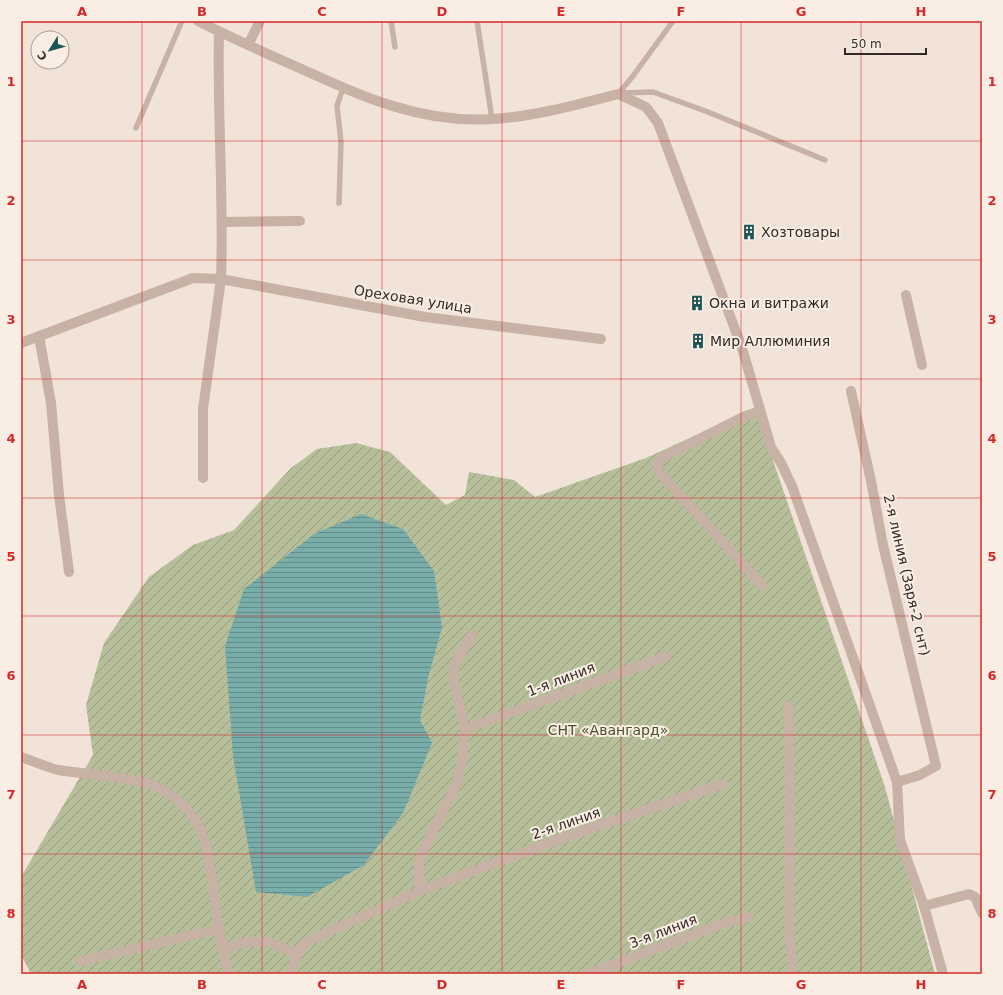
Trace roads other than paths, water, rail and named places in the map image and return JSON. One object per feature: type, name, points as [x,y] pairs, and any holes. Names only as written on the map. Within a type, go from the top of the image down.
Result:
[{"type":"street","points":[[198,21],[219,32],[344,88],[402,110],[440,117],[492,119],[548,112],[618,94],[646,107],[658,123],[742,348],[771,447],[781,463],[792,486],[897,782],[900,840],[924,906],[943,974]]},
{"type":"street","points":[[248,45],[260,21]]},
{"type":"street","points":[[204,478],[203,409],[221,279],[223,222],[221,132],[218,98],[219,32]]},
{"type":"street","points":[[223,222],[300,221]]},
{"type":"street","name":"Ореховая улица","points":[[21,343],[193,278],[221,279],[425,317],[601,339]]},
{"type":"street","points":[[906,295],[922,365]]},
{"type":"street","points":[[39,336],[51,403],[59,495],[69,572]]},
{"type":"street","name":"2-я линия (Заря-2 снт)","points":[[851,391],[871,481],[883,545],[936,766],[920,775],[897,782]]},
{"type":"street","points":[[760,411],[743,417],[662,458],[657,464],[659,472],[762,585]]},
{"type":"street","points":[[419,891],[419,861],[425,846],[455,788],[461,767],[465,729],[453,677],[455,663],[472,635]]},
{"type":"street","name":"1-я линия","points":[[465,729],[667,656]]},
{"type":"street","points":[[788,706],[790,783],[789,930],[794,974]]},
{"type":"street","points":[[21,757],[57,769],[123,779],[157,788],[181,804],[197,822],[206,844],[218,929],[229,974]]},
{"type":"street","name":"2-я линия","points":[[298,954],[304,943],[419,891],[574,834],[723,784]]},
{"type":"street","points":[[924,906],[969,894],[975,897],[982,913]]},
{"type":"street","name":"3-я линия","points":[[588,974],[719,925],[748,917]]},
{"type":"street","points":[[81,961],[218,929]]},
{"type":"street","points":[[223,949],[247,942],[269,942],[298,954],[294,959],[291,974]]},
{"type":"lane","points":[[136,128],[182,21]]},
{"type":"lane","points":[[391,21],[395,47]]},
{"type":"lane","points":[[477,21],[492,119]]},
{"type":"lane","points":[[618,94],[638,70],[673,21]]},
{"type":"lane","points":[[339,203],[342,142],[337,106],[344,88]]},
{"type":"lane","points":[[618,94],[653,92],[708,112],[824,160]]},
{"type":"water","points":[[361,514],[403,529],[434,571],[442,627],[428,678],[420,720],[432,743],[403,813],[364,865],[307,897],[256,892],[233,756],[225,646],[244,589],[314,534]]},
{"type":"place","name":"Хозтовары","points":[[749,232]]},
{"type":"place","name":"Окна и витражи","points":[[697,303]]},
{"type":"place","name":"Мир Аллюминия","points":[[698,341]]},
{"type":"park label","name":"СНТ «Авангард»","points":[[608,730]]}]
